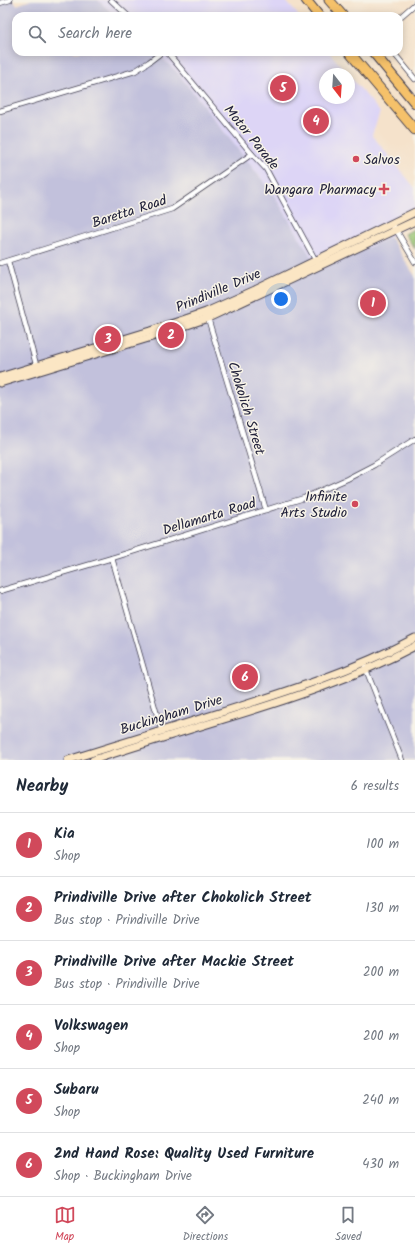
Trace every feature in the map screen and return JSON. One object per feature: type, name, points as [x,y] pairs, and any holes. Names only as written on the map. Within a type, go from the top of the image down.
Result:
[{"type":"highway","points":[[306,0],[316,12]]},
{"type":"highway","points":[[329,0],[340,12]]},
{"type":"highway","points":[[352,56],[415,130]]},
{"type":"highway","points":[[376,56],[415,103]]},
{"type":"street","points":[[0,3],[10,0]]},
{"type":"street","points":[[111,0],[124,12]]},
{"type":"street","points":[[403,14],[415,4]]},
{"type":"street","points":[[0,111],[135,71],[157,56]]},
{"type":"street","name":"Motor Parade","points":[[170,56],[266,169],[317,263]]},
{"type":"street","points":[[396,56],[415,79]]},
{"type":"street","name":"Baretta Road","points":[[0,263],[172,209],[252,154]]},
{"type":"street","name":"Prindiville Drive","points":[[0,383],[150,331],[207,315],[393,226],[415,212]]},
{"type":"street","name":"Prindiville Drive","points":[[393,226],[415,221]]},
{"type":"street","points":[[393,226],[415,262]]},
{"type":"street","points":[[8,261],[37,369]]},
{"type":"street","name":"Chokolich Street","points":[[207,315],[266,510]]},
{"type":"street","name":"Prindiville Drive","points":[[0,376],[37,369]]},
{"type":"street","name":"Dellamarta Road","points":[[0,590],[112,558],[304,498],[374,465],[415,439]]},
{"type":"street","points":[[112,558],[163,734]]},
{"type":"street","name":"Buckingham Drive","points":[[68,760],[277,703],[329,685],[365,667],[415,638]]},
{"type":"street","name":"Buckingham Drive","points":[[365,667],[415,646]]},
{"type":"street","points":[[365,667],[402,760]]},
{"type":"street","name":"Buckingham Drive","points":[[94,760],[163,734]]},
{"type":"shaded area","points":[[0,0],[12,0],[17,5],[31,0],[98,0],[111,12],[12,12],[12,56],[159,56],[176,71],[274,195],[319,270],[390,237],[415,276],[415,760],[0,760]]},
{"type":"shaded area","points":[[98,0],[285,0],[296,12],[111,12]]},
{"type":"shaded area","points":[[159,56],[332,56],[343,68],[319,68],[319,104],[355,104],[355,82],[380,112],[372,135],[415,188],[415,220],[390,237],[319,271],[274,195],[176,71]]},
{"type":"green space","points":[[415,228],[415,249],[405,234]]},
{"type":"place","name":"Subaru","points":[[283,88]]},
{"type":"place","name":"Volkswagen","points":[[316,121]]},
{"type":"place","name":"Salvos","points":[[356,159]]},
{"type":"place","name":"Wangara Pharmacy","points":[[384,189]]},
{"type":"place","name":"Kia","points":[[373,303]]},
{"type":"place","name":"Prindiville Drive after Chokolich Street","points":[[171,335]]},
{"type":"place","name":"Prindiville Drive after Mackie Street","points":[[108,339]]},
{"type":"place","name":"Infinite Arts Studio","points":[[355,504]]},
{"type":"place","name":"2nd Hand Rose: Quality Used Furniture","points":[[245,677]]}]
